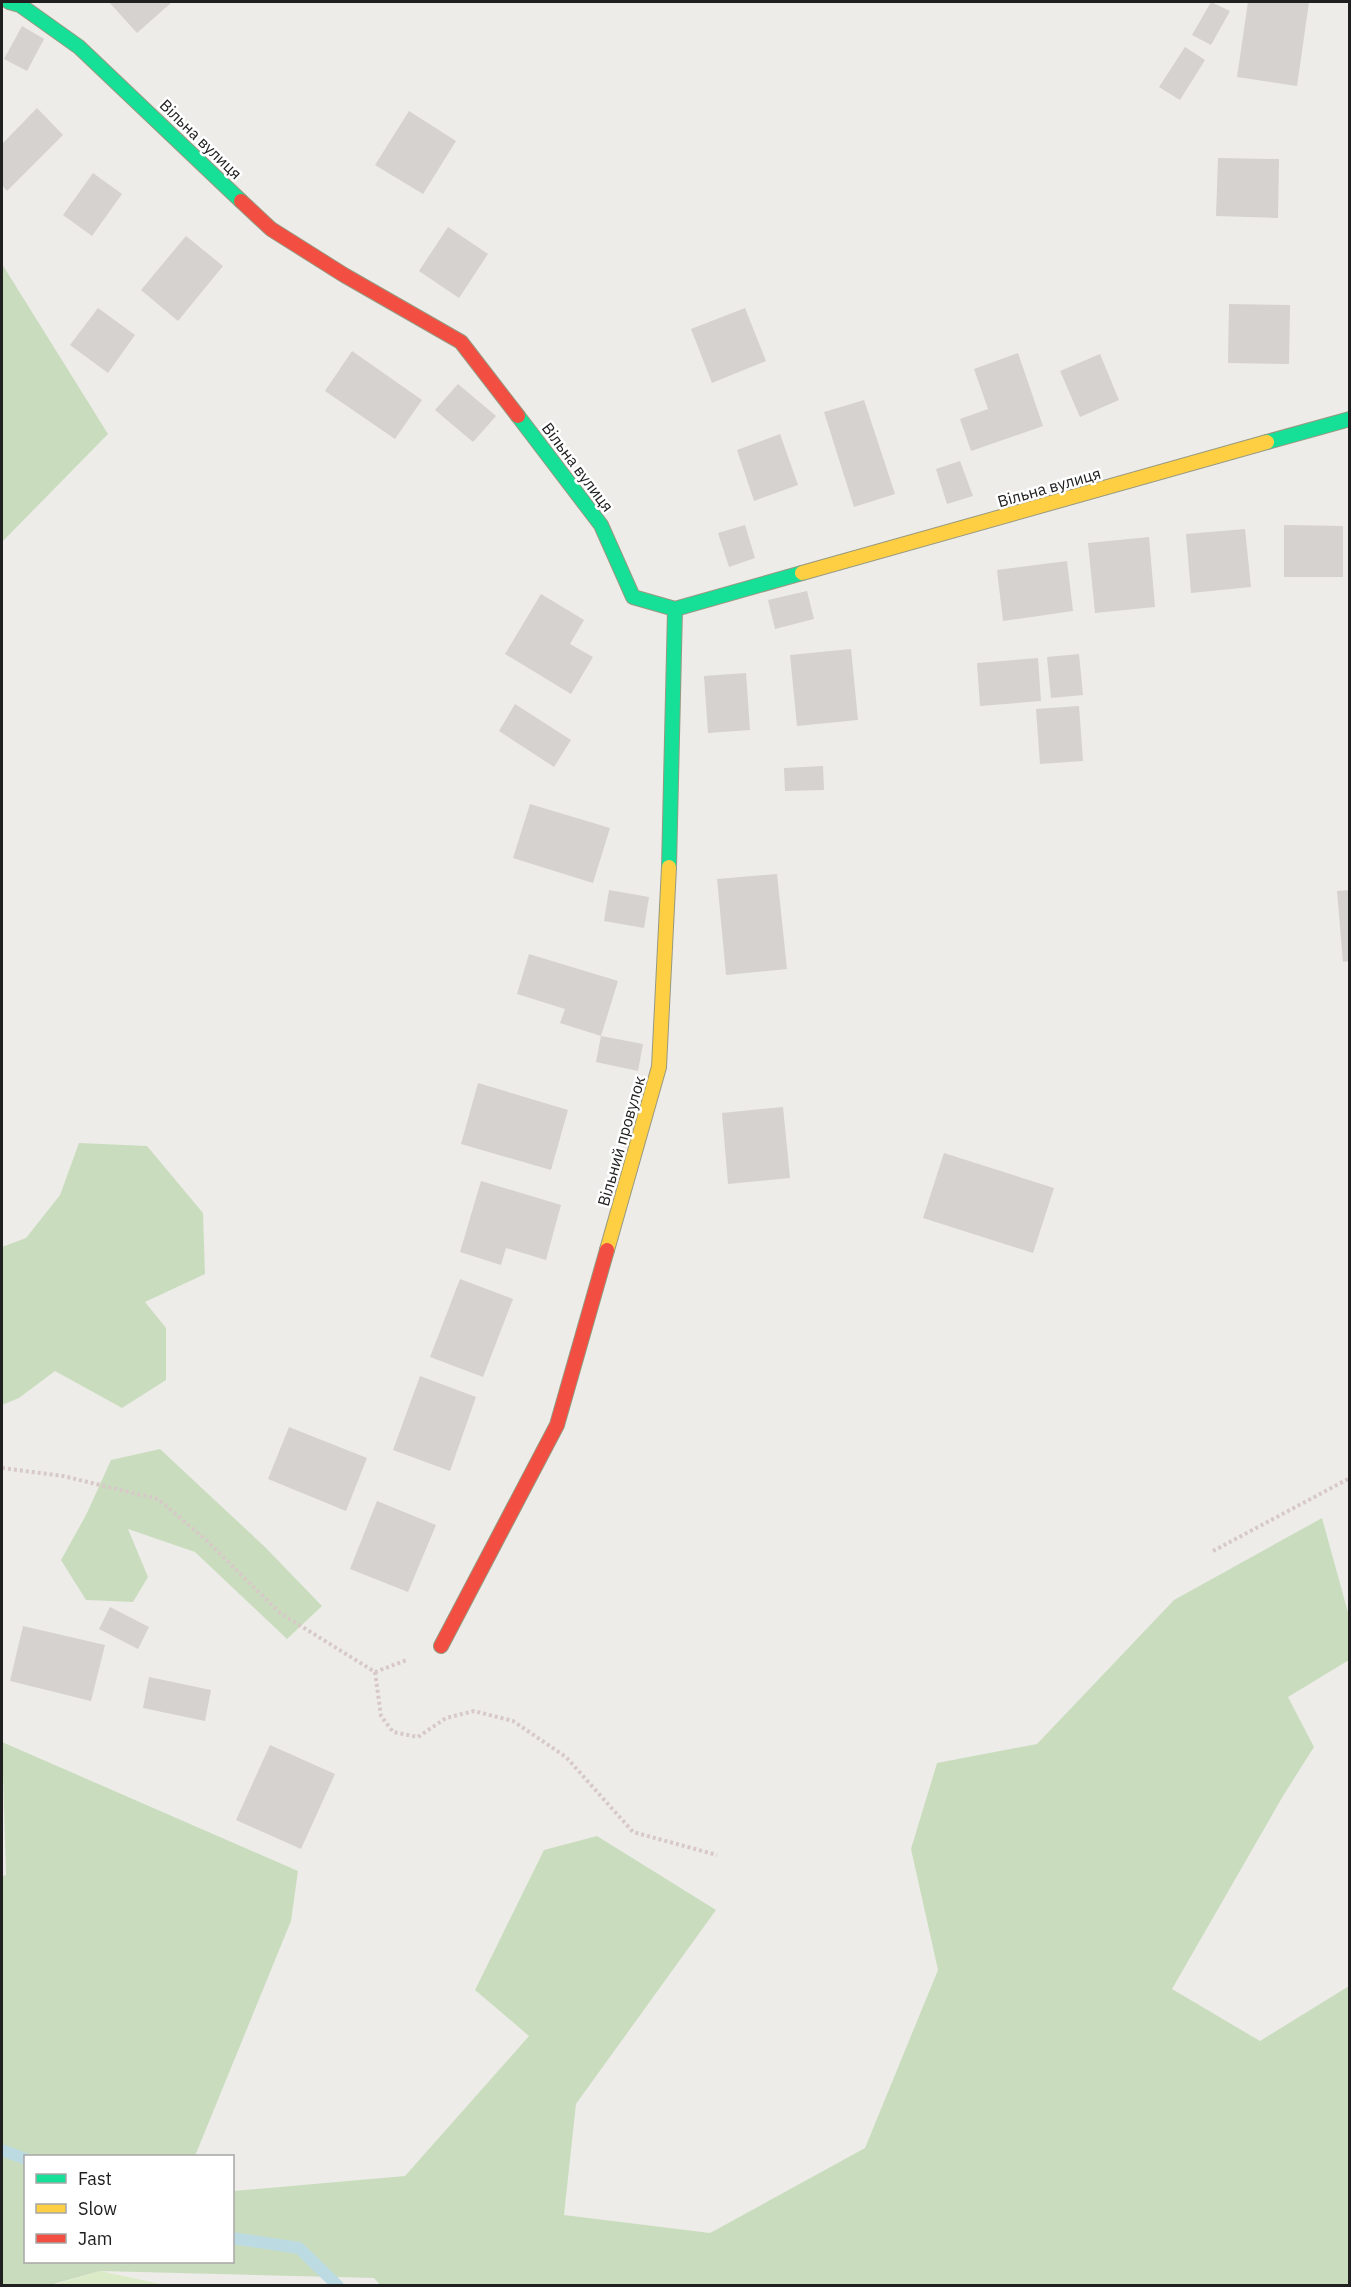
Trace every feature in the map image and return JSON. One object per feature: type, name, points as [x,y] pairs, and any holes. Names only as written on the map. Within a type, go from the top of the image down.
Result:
[{"type":"street","name":"Вільна вулиця","points":[[9,2],[20,4],[79,47],[271,229],[344,275],[461,342],[601,525],[633,597],[675,609],[1350,419]]},
{"type":"street","name":"Вільний провулок","points":[[441,1646],[557,1425],[659,1067],[671,819],[675,609]]},
{"type":"path","points":[[2,1468],[63,1476],[158,1499],[206,1540],[280,1613],[375,1672]]},
{"type":"path","points":[[1213,1551],[1350,1479]]},
{"type":"path","points":[[375,1672],[441,1646]]},
{"type":"path","points":[[375,1672],[381,1716],[393,1732],[418,1737],[446,1718],[474,1711],[513,1721],[566,1757],[633,1832],[717,1855]]},
{"type":"green space","points":[[2,264],[108,434],[2,542]]},
{"type":"green space","points":[[79,1143],[147,1146],[203,1213],[205,1274],[145,1302],[166,1328],[166,1380],[122,1408],[55,1371],[19,1398],[2,1405],[2,1247],[26,1238],[60,1195]]},
{"type":"green space","points":[[160,1449],[265,1547],[322,1606],[287,1639],[195,1552],[128,1529],[148,1577],[133,1602],[86,1600],[61,1560],[86,1515],[111,1460]]},
{"type":"green space","points":[[1322,1518],[1349,1616],[1349,1660],[1288,1697],[1314,1747],[1283,1796],[1172,1989],[1260,2041],[1349,1986],[1349,2285],[381,2286],[374,2278],[100,2271],[50,2285],[2,2285],[2,1876],[6,1875],[2,1742],[298,1871],[291,1921],[195,2155],[24,2155],[24,2263],[234,2263],[234,2191],[405,2176],[529,2036],[475,1990],[544,1850],[597,1836],[716,1910],[576,2104],[564,2215],[710,2233],[865,2148],[938,1970],[911,1849],[937,1763],[1037,1744],[1174,1600]]},
{"type":"green space","points":[[100,2271],[165,2285],[50,2286]]},
{"type":"building","points":[[109,2],[172,2],[137,33]]},
{"type":"building","points":[[1211,2],[1230,11],[1211,45],[1192,35]]},
{"type":"building","points":[[1248,2],[1309,2],[1297,86],[1237,77]]},
{"type":"building","points":[[22,26],[44,39],[27,71],[4,59]]},
{"type":"building","points":[[1185,47],[1205,60],[1180,100],[1159,87]]},
{"type":"building","points":[[37,108],[63,135],[7,191],[2,185],[2,144]]},
{"type":"building","points":[[409,111],[456,141],[423,194],[375,165]]},
{"type":"building","points":[[1218,158],[1279,159],[1278,218],[1216,216]]},
{"type":"building","points":[[93,173],[122,194],[92,236],[63,215]]},
{"type":"building","points":[[448,227],[488,254],[459,298],[419,271]]},
{"type":"building","points":[[186,236],[223,266],[178,321],[141,290]]},
{"type":"building","points":[[1229,304],[1290,305],[1289,364],[1228,363]]},
{"type":"building","points":[[98,308],[135,335],[108,373],[70,345]]},
{"type":"building","points":[[745,308],[766,361],[712,383],[691,329]]},
{"type":"building","points":[[352,351],[422,400],[395,439],[325,391]]},
{"type":"building","points":[[1018,353],[1043,426],[971,451],[960,419],[988,409],[974,369]]},
{"type":"building","points":[[1100,354],[1119,400],[1080,417],[1060,371]]},
{"type":"building","points":[[458,384],[496,416],[473,442],[435,410]]},
{"type":"building","points":[[864,400],[895,494],[854,507],[824,412]]},
{"type":"building","points":[[780,434],[798,485],[754,501],[737,450]]},
{"type":"building","points":[[960,461],[973,496],[947,504],[936,469]]},
{"type":"building","points":[[745,525],[755,558],[729,567],[718,533]]},
{"type":"building","points":[[1284,525],[1343,526],[1343,577],[1284,577]]},
{"type":"building","points":[[1245,529],[1251,587],[1191,593],[1186,534]]},
{"type":"building","points":[[1149,537],[1155,607],[1095,613],[1088,543]]},
{"type":"building","points":[[1067,561],[1073,611],[1003,621],[997,570]]},
{"type":"building","points":[[807,591],[814,619],[775,629],[768,600]]},
{"type":"building","points":[[541,594],[584,620],[570,644],[593,657],[571,694],[505,654]]},
{"type":"building","points":[[851,649],[858,720],[797,726],[790,655]]},
{"type":"building","points":[[1079,654],[1083,695],[1051,698],[1047,657]]},
{"type":"building","points":[[1038,658],[1041,701],[980,706],[977,663]]},
{"type":"building","points":[[746,673],[750,730],[708,733],[704,676]]},
{"type":"building","points":[[515,704],[571,740],[554,767],[499,731]]},
{"type":"building","points":[[1079,706],[1083,761],[1040,764],[1036,709]]},
{"type":"building","points":[[823,766],[824,790],[785,791],[784,768]]},
{"type":"building","points":[[530,804],[610,828],[593,883],[513,858]]},
{"type":"building","points":[[777,874],[787,969],[726,975],[717,879]]},
{"type":"building","points":[[609,890],[649,897],[644,928],[604,921]]},
{"type":"building","points":[[1350,890],[1350,961],[1343,962],[1337,891]]},
{"type":"building","points":[[529,954],[618,981],[601,1036],[560,1023],[565,1009],[517,994]]},
{"type":"building","points":[[601,1036],[643,1044],[638,1071],[596,1062]]},
{"type":"building","points":[[478,1083],[568,1110],[551,1170],[461,1144]]},
{"type":"building","points":[[783,1107],[790,1178],[728,1184],[722,1113]]},
{"type":"building","points":[[944,1153],[1054,1188],[1033,1253],[923,1218]]},
{"type":"building","points":[[481,1181],[561,1205],[546,1260],[506,1248],[501,1265],[460,1252]]},
{"type":"building","points":[[460,1279],[513,1299],[483,1377],[430,1357]]},
{"type":"building","points":[[420,1376],[476,1397],[450,1471],[393,1450]]},
{"type":"building","points":[[289,1427],[367,1458],[346,1511],[268,1479]]},
{"type":"building","points":[[377,1501],[436,1525],[408,1592],[350,1569]]},
{"type":"building","points":[[110,1607],[149,1627],[138,1649],[99,1629]]},
{"type":"building","points":[[23,1626],[105,1645],[91,1701],[10,1681]]},
{"type":"building","points":[[149,1677],[211,1690],[205,1721],[143,1708]]},
{"type":"building","points":[[270,1745],[335,1774],[301,1849],[236,1820]]},
{"type":"waterway","points":[[2,2150],[24,2158]]},
{"type":"waterway","points":[[234,2238],[299,2248],[338,2286]]},
{"type":"traffic: fast","points":[[9,2],[20,5],[79,47],[241,201]]},
{"type":"traffic: fast","points":[[518,416],[601,525],[633,597],[675,609],[802,573]]},
{"type":"traffic: fast","points":[[1267,442],[1350,419]]},
{"type":"traffic: fast","points":[[669,867],[675,609]]},
{"type":"traffic: slow","points":[[802,573],[1267,442]]},
{"type":"traffic: slow","points":[[607,1250],[659,1067],[669,867]]},
{"type":"traffic: jam","points":[[241,201],[271,229],[344,275],[461,342],[518,416]]},
{"type":"traffic: jam","points":[[441,1646],[557,1425],[607,1250]]}]
